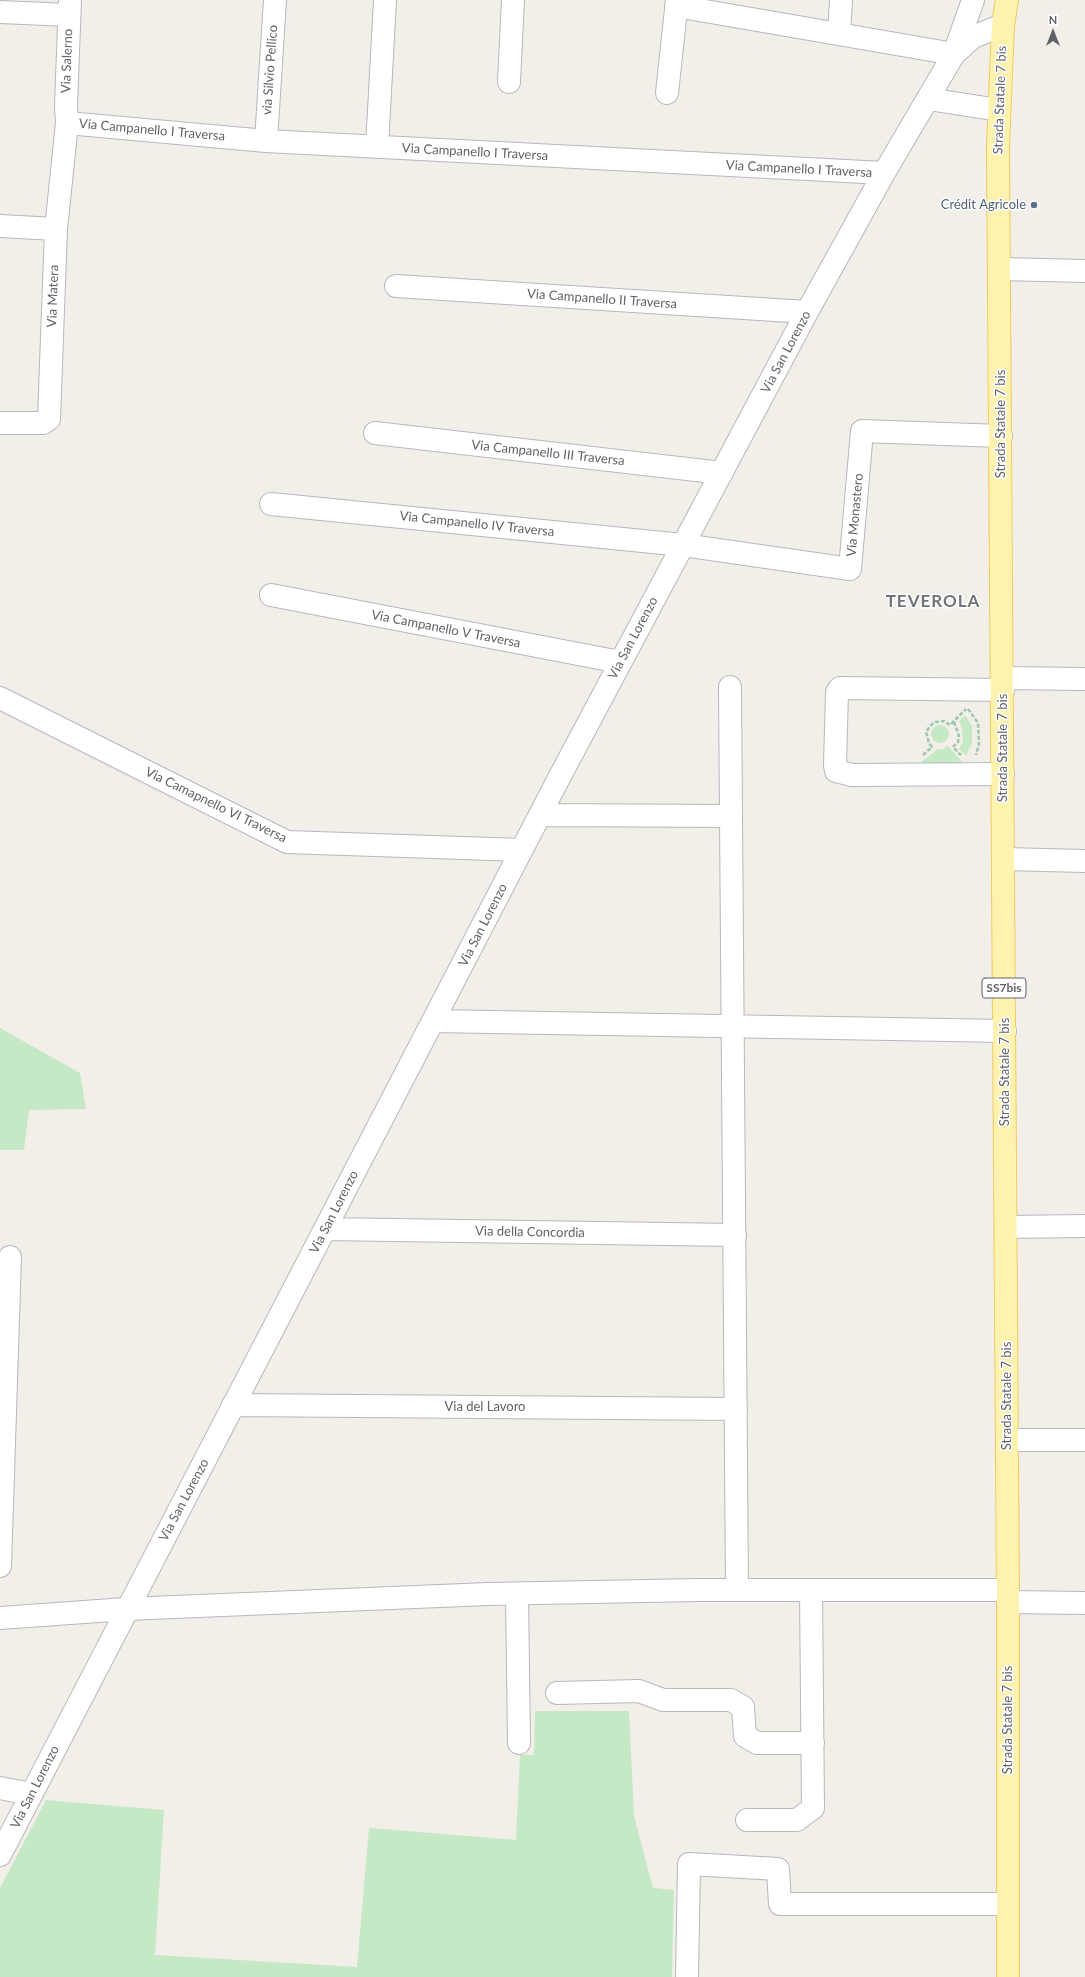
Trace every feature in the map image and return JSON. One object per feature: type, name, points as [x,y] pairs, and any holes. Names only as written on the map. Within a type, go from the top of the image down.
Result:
[{"type":"main road","name":"Strada Statale 7 bis","points":[[1007,0],[1003,25],[998,147],[1005,1031],[1008,1596],[1008,1977]]},
{"type":"street","name":"via Silvio Pellico","points":[[266,141],[275,0]]},
{"type":"street","points":[[377,146],[385,0]]},
{"type":"street","points":[[509,82],[513,0]]},
{"type":"street","points":[[838,34],[841,0]]},
{"type":"street","points":[[667,93],[676,3],[838,34],[954,54],[973,0]]},
{"type":"street","points":[[0,12],[70,8]]},
{"type":"street","name":"Via Salerno","points":[[67,123],[66,106],[70,8]]},
{"type":"street","name":"Via San Lorenzo","points":[[0,1854],[521,850],[807,312],[884,173],[954,54],[973,37],[1003,25]]},
{"type":"street","points":[[928,99],[999,110]]},
{"type":"street","name":"Via Campanello I Traversa","points":[[67,123],[266,141],[884,173]]},
{"type":"street","name":"Via Matera","points":[[0,423],[43,423],[49,419],[56,229],[67,123]]},
{"type":"street","points":[[0,226],[56,229]]},
{"type":"street","points":[[1000,269],[1085,270]]},
{"type":"street","name":"Via Campanello II Traversa","points":[[396,286],[807,312]]},
{"type":"street","name":"Via Monastero","points":[[683,545],[850,569],[862,431],[1001,436]]},
{"type":"street","name":"Via Campanello III Traversa","points":[[375,433],[722,473]]},
{"type":"street","name":"Via Campanello IV Traversa","points":[[271,504],[683,545]]},
{"type":"street","name":"Via Campanello V Traversa","points":[[271,595],[620,662]]},
{"type":"street","points":[[1003,774],[852,775],[836,771],[837,692],[840,688],[1003,684],[1085,679]]},
{"type":"street","points":[[730,687],[737,1590]]},
{"type":"street","name":"Via Camapnello VI Traversa","points":[[0,698],[287,842],[521,850]]},
{"type":"street","points":[[540,815],[731,816]]},
{"type":"street","points":[[1004,859],[1085,861]]},
{"type":"street","points":[[433,1021],[1005,1031]]},
{"type":"street","points":[[1006,1227],[1085,1226]]},
{"type":"street","name":"Via della Concordia","points":[[325,1229],[735,1235]]},
{"type":"street","points":[[0,1566],[10,1257]]},
{"type":"street","name":"Via del Lavoro","points":[[233,1405],[736,1409]]},
{"type":"street","points":[[1007,1440],[1085,1440]]},
{"type":"street","points":[[0,1618],[126,1609],[517,1594],[737,1590],[811,1590],[1008,1596],[1085,1603]]},
{"type":"street","points":[[747,1820],[797,1820],[813,1808],[811,1590]]},
{"type":"street","points":[[517,1594],[519,1742]]},
{"type":"street","points":[[557,1693],[639,1691],[663,1700],[731,1700],[743,1708],[745,1736],[757,1742],[813,1742]]},
{"type":"street","points":[[0,1788],[31,1794]]},
{"type":"street","points":[[687,1977],[689,1864],[778,1869],[780,1904],[1008,1904]]},
{"type":"path","points":[[962,704],[967,708],[978,723],[979,744],[976,755],[973,759]]},
{"type":"path","points":[[918,759],[932,747],[926,732],[930,726],[936,722],[944,721],[950,725],[967,708]]},
{"type":"path","points":[[954,722],[959,736],[958,742],[953,748],[964,758]]},
{"type":"green space","points":[[965,715],[972,726],[972,743],[966,756],[959,749],[963,742],[962,728],[959,721]]},
{"type":"green space","points":[[936,725],[944,725],[949,730],[947,741],[944,743],[936,743],[931,738],[931,730]]},
{"type":"green space","points":[[947,745],[966,766],[916,766],[938,749],[944,749]]},
{"type":"green space","points":[[0,1028],[80,1073],[86,1109],[29,1110],[24,1150],[0,1150]]},
{"type":"green space","points":[[535,1711],[629,1711],[634,1816],[653,1888],[674,1890],[672,1977],[0,1977],[0,1888],[46,1800],[164,1810],[155,1955],[357,1967],[369,1828],[516,1840],[520,1755],[534,1755]]},
{"type":"place","name":"Crédit Agricole","points":[[1034,205]]},
{"type":"district","name":"TEVEROLA","points":[[933,602]]}]
